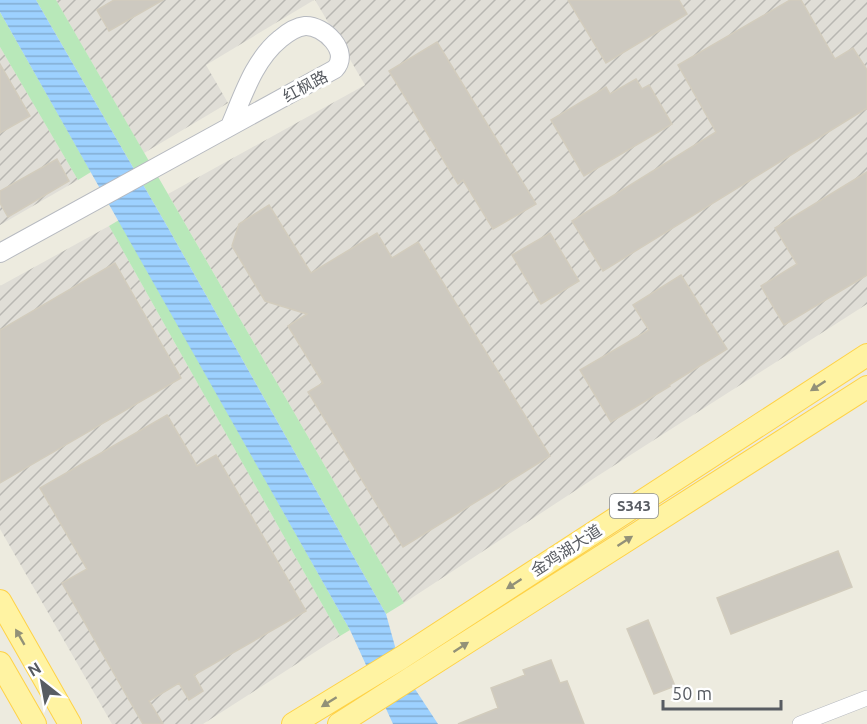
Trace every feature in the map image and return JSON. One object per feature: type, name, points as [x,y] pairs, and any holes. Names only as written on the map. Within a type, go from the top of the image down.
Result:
[{"type":"main road","name":"金鸡湖大道","points":[[293,724],[401,658],[867,355]]},
{"type":"main road","name":"金鸡湖大道","points":[[339,724],[867,387]]},
{"type":"main road","points":[[0,601],[70,724]]},
{"type":"main road","points":[[0,663],[35,724]]},
{"type":"street","name":"红枫路","points":[[0,253],[335,69],[340,64],[340,58],[333,41],[321,30],[308,26],[296,29],[278,40],[268,50],[249,81],[230,126]]},
{"type":"street","points":[[800,724],[867,698]]},
{"type":"shaded area","points":[[56,0],[314,0],[206,65],[228,103],[144,153]]},
{"type":"shaded area","points":[[315,0],[867,0],[867,304],[404,603],[168,194],[365,85]]},
{"type":"shaded area","points":[[0,47],[78,180],[0,225]]},
{"type":"shaded area","points":[[109,226],[340,636],[203,724],[112,724],[0,529],[0,286]]},
{"type":"green space","points":[[36,0],[56,0],[404,603],[386,614],[167,226]]},
{"type":"green space","points":[[0,12],[91,172],[78,180],[0,47]]},
{"type":"green space","points":[[119,220],[350,630],[340,636],[109,226]]},
{"type":"water","points":[[0,0],[36,0],[167,226],[386,614],[396,650],[413,686],[438,724],[393,724],[350,630],[0,12]]},
{"type":"building","points":[[114,0],[163,0],[109,31],[97,10]]},
{"type":"building","points":[[568,0],[679,0],[687,14],[606,63]]},
{"type":"building","points":[[790,0],[801,0],[835,59],[853,48],[867,70],[867,108],[603,271],[572,221],[716,132],[678,65]]},
{"type":"building","points":[[437,42],[536,204],[493,229],[463,180],[458,184],[389,71]]},
{"type":"building","points":[[0,64],[30,116],[0,133]]},
{"type":"building","points":[[636,79],[642,89],[649,85],[672,124],[584,176],[551,120],[606,87],[610,94]]},
{"type":"building","points":[[57,159],[69,181],[8,217],[0,203],[0,191]]},
{"type":"building","points":[[867,172],[867,275],[784,325],[761,286],[797,264],[775,228]]},
{"type":"building","points":[[269,205],[311,273],[377,233],[392,258],[418,242],[550,456],[403,547],[308,392],[323,383],[288,326],[307,314],[265,301],[232,246],[239,224]]},
{"type":"building","points":[[550,233],[579,281],[541,304],[512,255]]},
{"type":"building","points":[[115,263],[181,378],[0,483],[0,330]]},
{"type":"building","points":[[681,275],[727,349],[611,422],[580,370],[649,330],[633,305]]},
{"type":"building","points":[[167,415],[197,466],[216,455],[306,611],[194,675],[203,691],[189,700],[179,683],[149,701],[163,724],[143,724],[62,583],[87,569],[40,488]]},
{"type":"building","points":[[838,551],[852,587],[731,634],[717,598]]},
{"type":"building","points":[[648,620],[675,686],[654,694],[627,629]]},
{"type":"building","points":[[551,660],[560,683],[567,681],[584,724],[458,724],[498,708],[491,688],[525,675],[523,670]]}]
